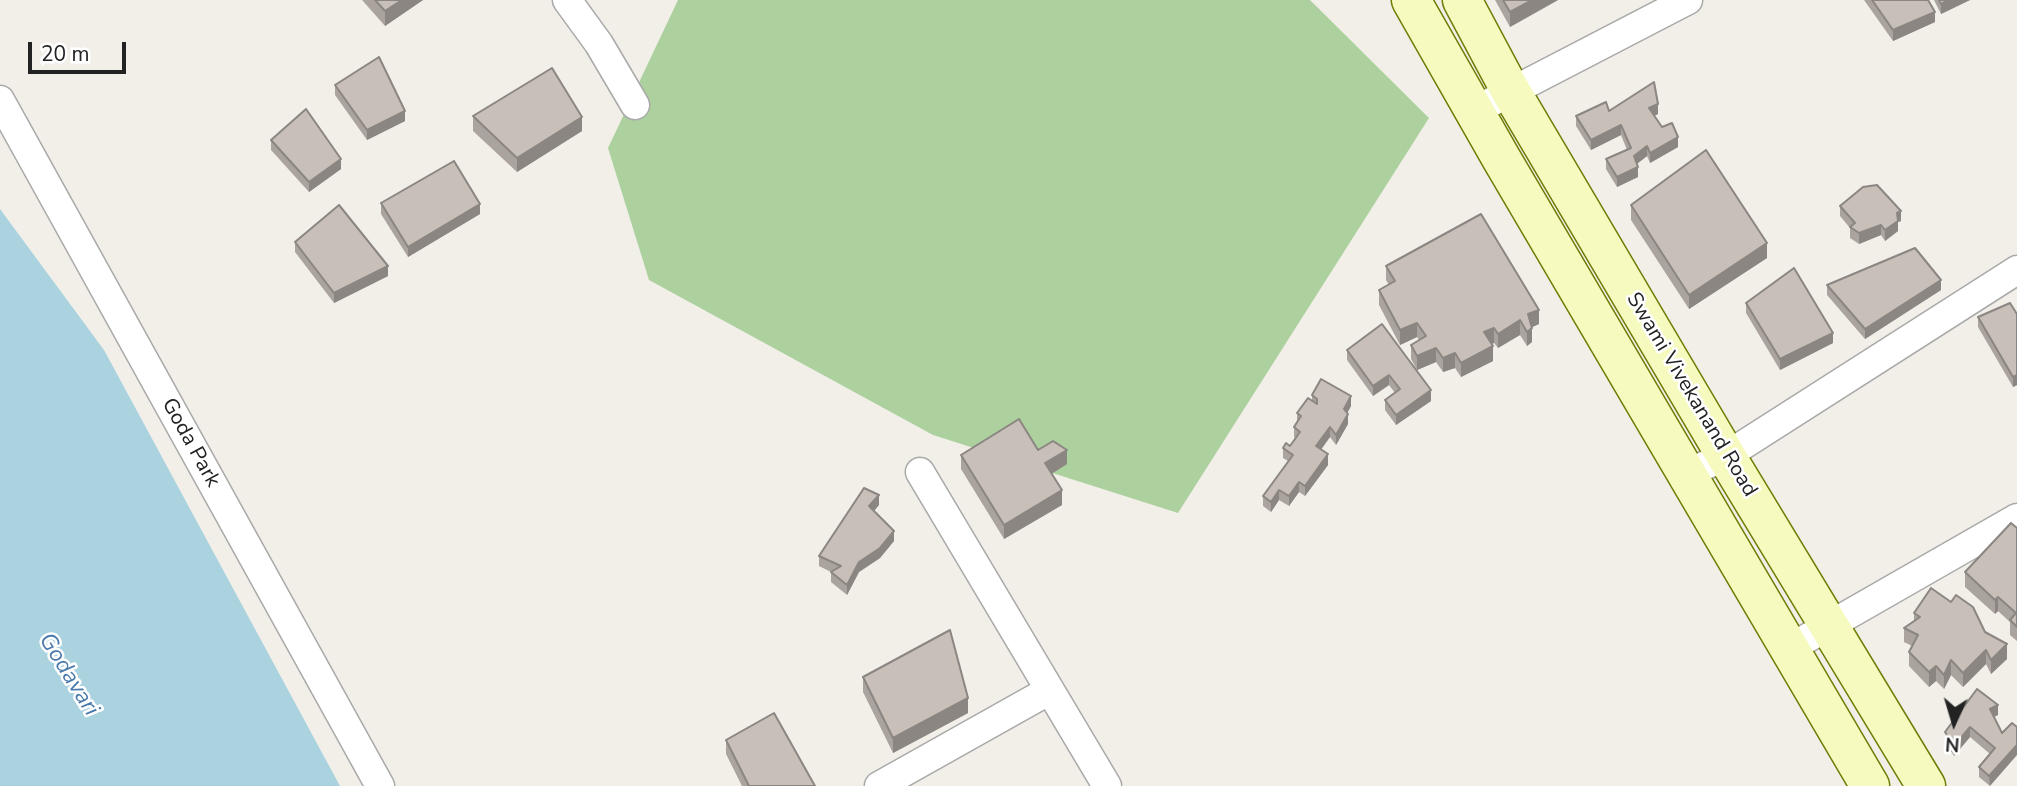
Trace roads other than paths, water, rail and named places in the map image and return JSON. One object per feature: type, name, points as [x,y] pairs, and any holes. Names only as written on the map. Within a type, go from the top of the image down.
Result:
[{"type":"main road","points":[[1411,0],[1870,786]]},
{"type":"main road","name":"Swami Vivekanand Road","points":[[1462,0],[1510,90],[1726,456],[1926,786]]},
{"type":"street","points":[[567,0],[599,44],[635,105]]},
{"type":"street","points":[[1474,111],[1688,0]]},
{"type":"street","name":"Goda Park","points":[[0,100],[380,786]]},
{"type":"street","points":[[1686,474],[1726,456],[2017,270]]},
{"type":"street","points":[[920,472],[1107,786]]},
{"type":"street","points":[[1790,648],[2017,518]]},
{"type":"street","points":[[879,786],[1050,690]]},
{"type":"water","name":"Godavari","points":[[0,209],[104,350],[340,786],[0,786]]}]
